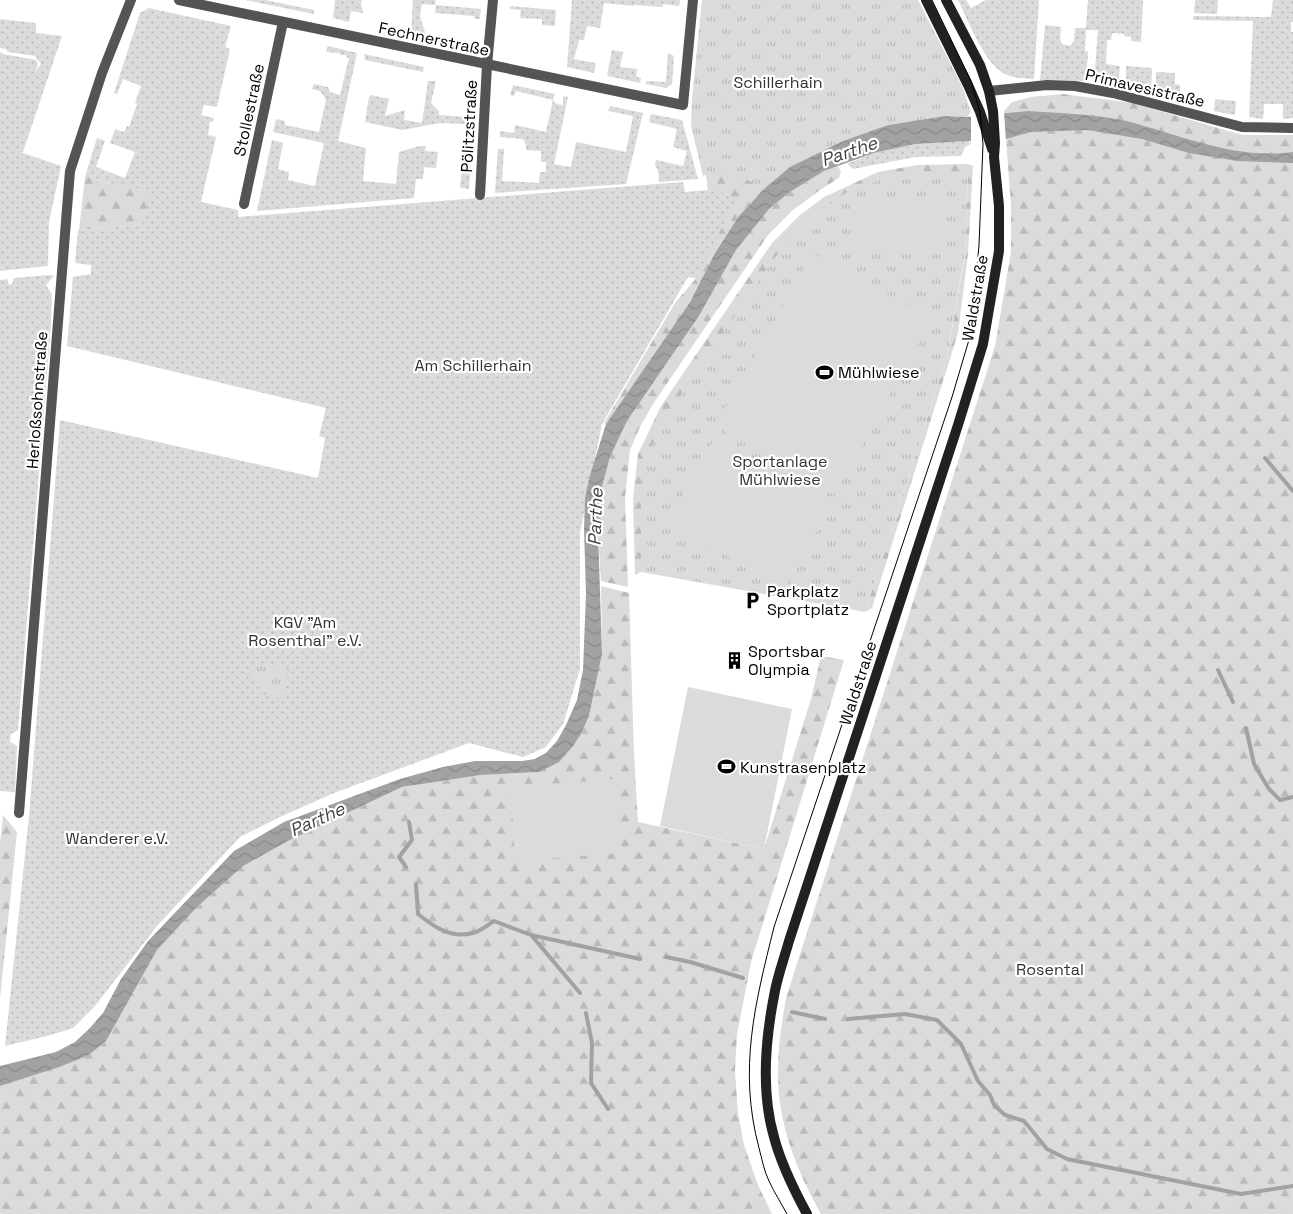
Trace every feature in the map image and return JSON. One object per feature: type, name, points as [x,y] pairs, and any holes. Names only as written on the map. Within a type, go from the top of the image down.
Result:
[{"type":"main road","name":"Waldstraße","points":[[926,0],[968,85],[993,144]]},
{"type":"main road","name":"Waldstraße","points":[[807,1214],[783,1163],[774,1137],[768,1109],[767,1038],[774,995],[789,941],[983,344],[999,251],[998,206],[989,92],[980,65],[946,0]]},
{"type":"street","name":"Herloßsohnstraße","points":[[19,813],[70,171],[102,73],[131,0]]},
{"type":"street","name":"Fechnerstraße","points":[[179,0],[683,105],[693,0]]},
{"type":"street","name":"Pölitzstraße","points":[[480,195],[487,65],[493,0]]},
{"type":"street","name":"Stollestraße","points":[[244,204],[283,22]]},
{"type":"street","name":"Primavesistraße","points":[[989,92],[1047,86],[1075,86],[1112,93],[1242,127],[1293,128]]},
{"type":"green space","points":[[245,0],[265,0],[314,10],[314,14]]},
{"type":"green space","points":[[335,0],[362,0],[363,13],[351,11],[349,22],[333,18]]},
{"type":"green space","points":[[413,0],[436,0],[435,5],[422,4],[420,16],[427,39],[411,36]]},
{"type":"green space","points":[[572,0],[680,0],[679,6],[663,4],[662,7],[604,3],[600,28],[587,26],[584,40],[579,40],[574,59],[596,63],[594,73],[567,67]]},
{"type":"green space","name":"Schillerhain","points":[[702,0],[918,0],[962,86],[971,112],[967,117],[945,116],[888,125],[843,141],[790,167],[765,188],[726,173],[710,173],[703,176],[691,125]]},
{"type":"green space","points":[[958,0],[966,0],[971,8],[986,0],[1039,0],[1034,79],[1012,77],[994,66],[976,38]]},
{"type":"green space","points":[[1088,0],[1143,0],[1141,42],[1131,41],[1131,37],[1124,36],[1124,34],[1112,33],[1111,40],[1107,40],[1106,64],[1120,66],[1118,85],[1094,82],[1098,30],[1086,30],[1085,51],[1088,52],[1086,81],[1040,80],[1045,25],[1061,27],[1060,39],[1062,44],[1070,46],[1074,41],[1075,28],[1086,28]]},
{"type":"green space","points":[[1195,0],[1218,0],[1217,14],[1194,13]]},
{"type":"green space","points":[[1273,0],[1293,0],[1291,32],[1293,32],[1293,118],[1283,119],[1283,104],[1264,104],[1263,119],[1249,117],[1253,21],[1193,20],[1193,16],[1271,17]]},
{"type":"green space","points":[[436,5],[481,9],[480,19],[475,19],[474,16],[435,13]]},
{"type":"green space","points":[[510,6],[556,10],[555,26],[542,25],[542,19],[520,18],[521,10],[510,9]]},
{"type":"green space","points":[[149,8],[231,26],[225,47],[230,49],[217,107],[204,105],[201,115],[214,118],[213,122],[210,121],[208,135],[216,137],[201,202],[238,210],[238,217],[683,182],[685,192],[708,190],[706,174],[820,144],[824,150],[790,167],[731,220],[698,279],[688,277],[602,424],[580,533],[580,669],[563,724],[546,747],[523,757],[469,743],[334,793],[240,837],[157,926],[95,1006],[73,1028],[5,1046],[29,816],[60,420],[318,478],[325,438],[319,436],[326,408],[67,346],[73,277],[91,274],[91,265],[75,263],[78,230],[141,225],[150,192],[85,177],[97,138],[105,141],[96,167],[125,178],[135,152],[110,143],[115,129],[124,132],[127,126],[129,127],[141,86],[123,79],[117,94],[114,93],[140,13]]},
{"type":"green space","points":[[0,19],[36,23],[36,33],[62,36],[23,152],[20,152],[61,166],[49,222],[48,266],[0,271],[0,52],[36,60],[38,64],[35,72],[41,64],[35,56],[8,52],[6,49],[0,48]]},
{"type":"green space","points":[[328,46],[357,53],[338,141],[366,148],[363,181],[396,184],[399,152],[419,146],[426,146],[425,151],[438,152],[436,168],[424,167],[423,179],[416,179],[414,198],[257,211],[272,140],[283,143],[278,169],[289,172],[288,180],[315,186],[324,143],[273,132],[276,119],[285,121],[285,125],[319,132],[326,99],[320,91],[312,89],[314,84],[328,87],[330,92],[340,95],[349,58],[346,55],[340,55],[340,53],[326,52]]},
{"type":"green space","points":[[612,50],[623,52],[620,67],[637,69],[636,77],[641,78],[640,83],[607,76]]},
{"type":"green space","points":[[668,53],[674,56],[672,84],[666,88],[646,84],[646,81],[666,82]]},
{"type":"green space","points":[[364,54],[424,67],[423,72],[365,60]]},
{"type":"green space","points":[[1126,66],[1152,68],[1151,92],[1126,87]]},
{"type":"green space","points":[[1156,72],[1175,73],[1175,84],[1180,85],[1180,101],[1156,94]]},
{"type":"green space","points":[[428,81],[436,81],[431,103],[439,111],[439,115],[467,117],[466,124],[440,123],[402,130],[365,122],[369,97],[371,95],[389,99],[385,116],[405,110],[404,120],[422,123]]},
{"type":"green space","points":[[513,85],[555,94],[553,100],[516,91],[514,96],[510,95]]},
{"type":"green space","name":"Rosental","points":[[1063,94],[1133,103],[1242,135],[1293,135],[1293,1214],[821,1214],[796,1162],[781,1108],[778,1061],[780,1033],[786,998],[995,346],[1011,252],[1011,206],[1004,111],[1012,102],[1031,97]]},
{"type":"green space","points":[[563,96],[568,97],[554,164],[571,167],[576,142],[626,152],[633,116],[608,111],[610,106],[643,113],[626,184],[495,193],[498,149],[504,149],[502,181],[539,183],[540,172],[546,172],[546,162],[541,162],[541,151],[526,150],[523,139],[500,137],[500,131],[514,133],[515,125],[546,132],[553,100],[556,104],[563,105]]},
{"type":"green space","points":[[1215,99],[1236,101],[1235,115],[1214,111]]},
{"type":"green space","points":[[651,114],[682,120],[698,179],[659,182],[658,170],[655,165],[656,160],[683,166],[687,151],[673,147],[677,129],[649,122]]},
{"type":"green space","points":[[465,135],[473,136],[469,189],[460,188]]},
{"type":"green space","points":[[969,141],[971,144],[965,147],[961,156],[915,157],[853,169],[847,164],[874,153],[915,144]]},
{"type":"green space","points":[[968,164],[973,166],[968,254],[958,333],[872,608],[865,612],[947,357],[965,255],[968,174],[886,177],[846,193],[641,504],[641,572],[635,575],[633,498],[638,454],[661,406],[772,243],[799,216],[824,197],[878,172],[917,165]]},
{"type":"green space","points":[[838,166],[841,172],[839,178],[793,210],[768,235],[653,404],[630,450],[625,498],[628,587],[601,581],[598,529],[600,494],[610,457],[627,421],[699,316],[736,250],[769,209],[790,192],[824,171]]},
{"type":"green space","name":"Sportanlage Mühlwiese","points":[[936,171],[968,174],[965,253],[947,357],[865,612],[641,572],[641,504],[648,453],[671,409],[773,260],[800,226],[845,193],[886,177]]},
{"type":"green space","points":[[720,172],[745,179],[765,188],[739,216],[715,253],[690,302],[606,424],[604,423],[675,303],[698,276],[735,201],[709,184],[706,174]]},
{"type":"green space","points":[[85,177],[151,192],[141,225],[79,230]]},
{"type":"green space","points":[[856,196],[944,199],[942,251],[853,248]]},
{"type":"green space","name":"Mühlwiese","points":[[813,253],[932,319],[834,495],[715,426]]},
{"type":"green space","points":[[54,276],[46,285],[52,294],[51,324],[18,730],[11,734],[10,742],[17,746],[15,792],[0,791],[0,280],[7,279],[9,285],[12,284],[14,278]]},
{"type":"green space","points":[[715,437],[832,504],[785,588],[667,523]]},
{"type":"green space","points":[[601,586],[629,593],[638,822],[764,849],[811,699],[821,656],[844,660],[751,962],[737,1035],[735,1071],[738,1113],[744,1145],[758,1185],[772,1214],[0,1214],[0,1086],[89,1055],[106,1041],[157,950],[197,907],[243,866],[288,841],[402,787],[481,775],[539,772],[581,734],[589,716],[602,654]]},
{"type":"green space","points":[[262,663],[289,670],[283,699],[263,694],[251,673]]},
{"type":"green space","name":"Kunstrasenplatz","points":[[688,687],[792,709],[764,849],[660,826]]},
{"type":"green space","points":[[615,779],[621,853],[515,861],[511,787]]},
{"type":"green space","points":[[3,815],[17,832],[0,999],[0,844]]},
{"type":"water","name":"Parthe","points":[[1028,111],[1077,114],[1126,121],[1208,145],[1229,149],[1271,154],[1293,152],[1293,163],[1237,161],[1189,153],[1142,139],[1088,130],[1030,132],[1006,139],[915,144],[874,153],[824,171],[790,192],[769,209],[736,250],[699,316],[627,421],[610,457],[600,494],[598,529],[602,654],[589,716],[581,734],[559,762],[539,772],[481,775],[402,787],[288,841],[243,866],[197,907],[157,950],[106,1041],[89,1055],[0,1086],[0,1066],[56,1052],[75,1042],[89,1029],[103,1013],[121,979],[148,941],[234,851],[284,822],[400,779],[443,767],[475,761],[522,761],[535,759],[546,753],[557,741],[566,725],[577,700],[583,670],[586,594],[585,498],[606,424],[690,302],[715,253],[739,216],[765,188],[790,167],[843,141],[888,125],[945,116],[967,117]]},
{"type":"pier","points":[[1004,112],[1006,142],[971,143],[971,114]]},
{"type":"waterway","points":[[1265,458],[1293,491]]},
{"type":"waterway","points":[[1218,670],[1233,702]]},
{"type":"waterway","points":[[1246,728],[1254,764],[1269,789],[1280,800],[1293,797]]},
{"type":"waterway","points":[[406,867],[399,857],[412,840],[409,822]]},
{"type":"waterway","points":[[416,884],[418,914],[443,931],[457,934],[473,933],[494,921],[531,935],[640,959]]},
{"type":"waterway","points":[[532,936],[580,993]]},
{"type":"waterway","points":[[666,957],[743,978]]},
{"type":"waterway","points":[[792,1012],[825,1019]]},
{"type":"waterway","points":[[586,1013],[592,1043],[591,1083],[608,1109]]},
{"type":"waterway","points":[[848,1019],[905,1014],[937,1020],[961,1044],[978,1081],[990,1095],[994,1105],[1005,1115],[1024,1121],[1047,1149],[1067,1159],[1241,1194],[1293,1186]]},
{"type":"tram line","points":[[787,1214],[766,1173],[753,1119],[750,1064],[755,1010],[774,927],[952,397],[971,333],[979,245],[983,144],[980,112],[971,81],[932,0]]},
{"type":"place","name":"Mühlwiese","points":[[824,372]]},
{"type":"place","name":"Parkplatz Sportplatz","points":[[753,600]]},
{"type":"place","name":"Sportsbar Olympia","points":[[734,660]]},
{"type":"place","name":"Kunstrasenplatz","points":[[726,767]]},
{"type":"park label","name":"Am Schillerhain","points":[[473,365]]},
{"type":"park label","name":"KGV \"Am Rosenthal\" e.V.","points":[[305,631]]},
{"type":"park label","name":"Wanderer e.V.","points":[[117,838]]}]
